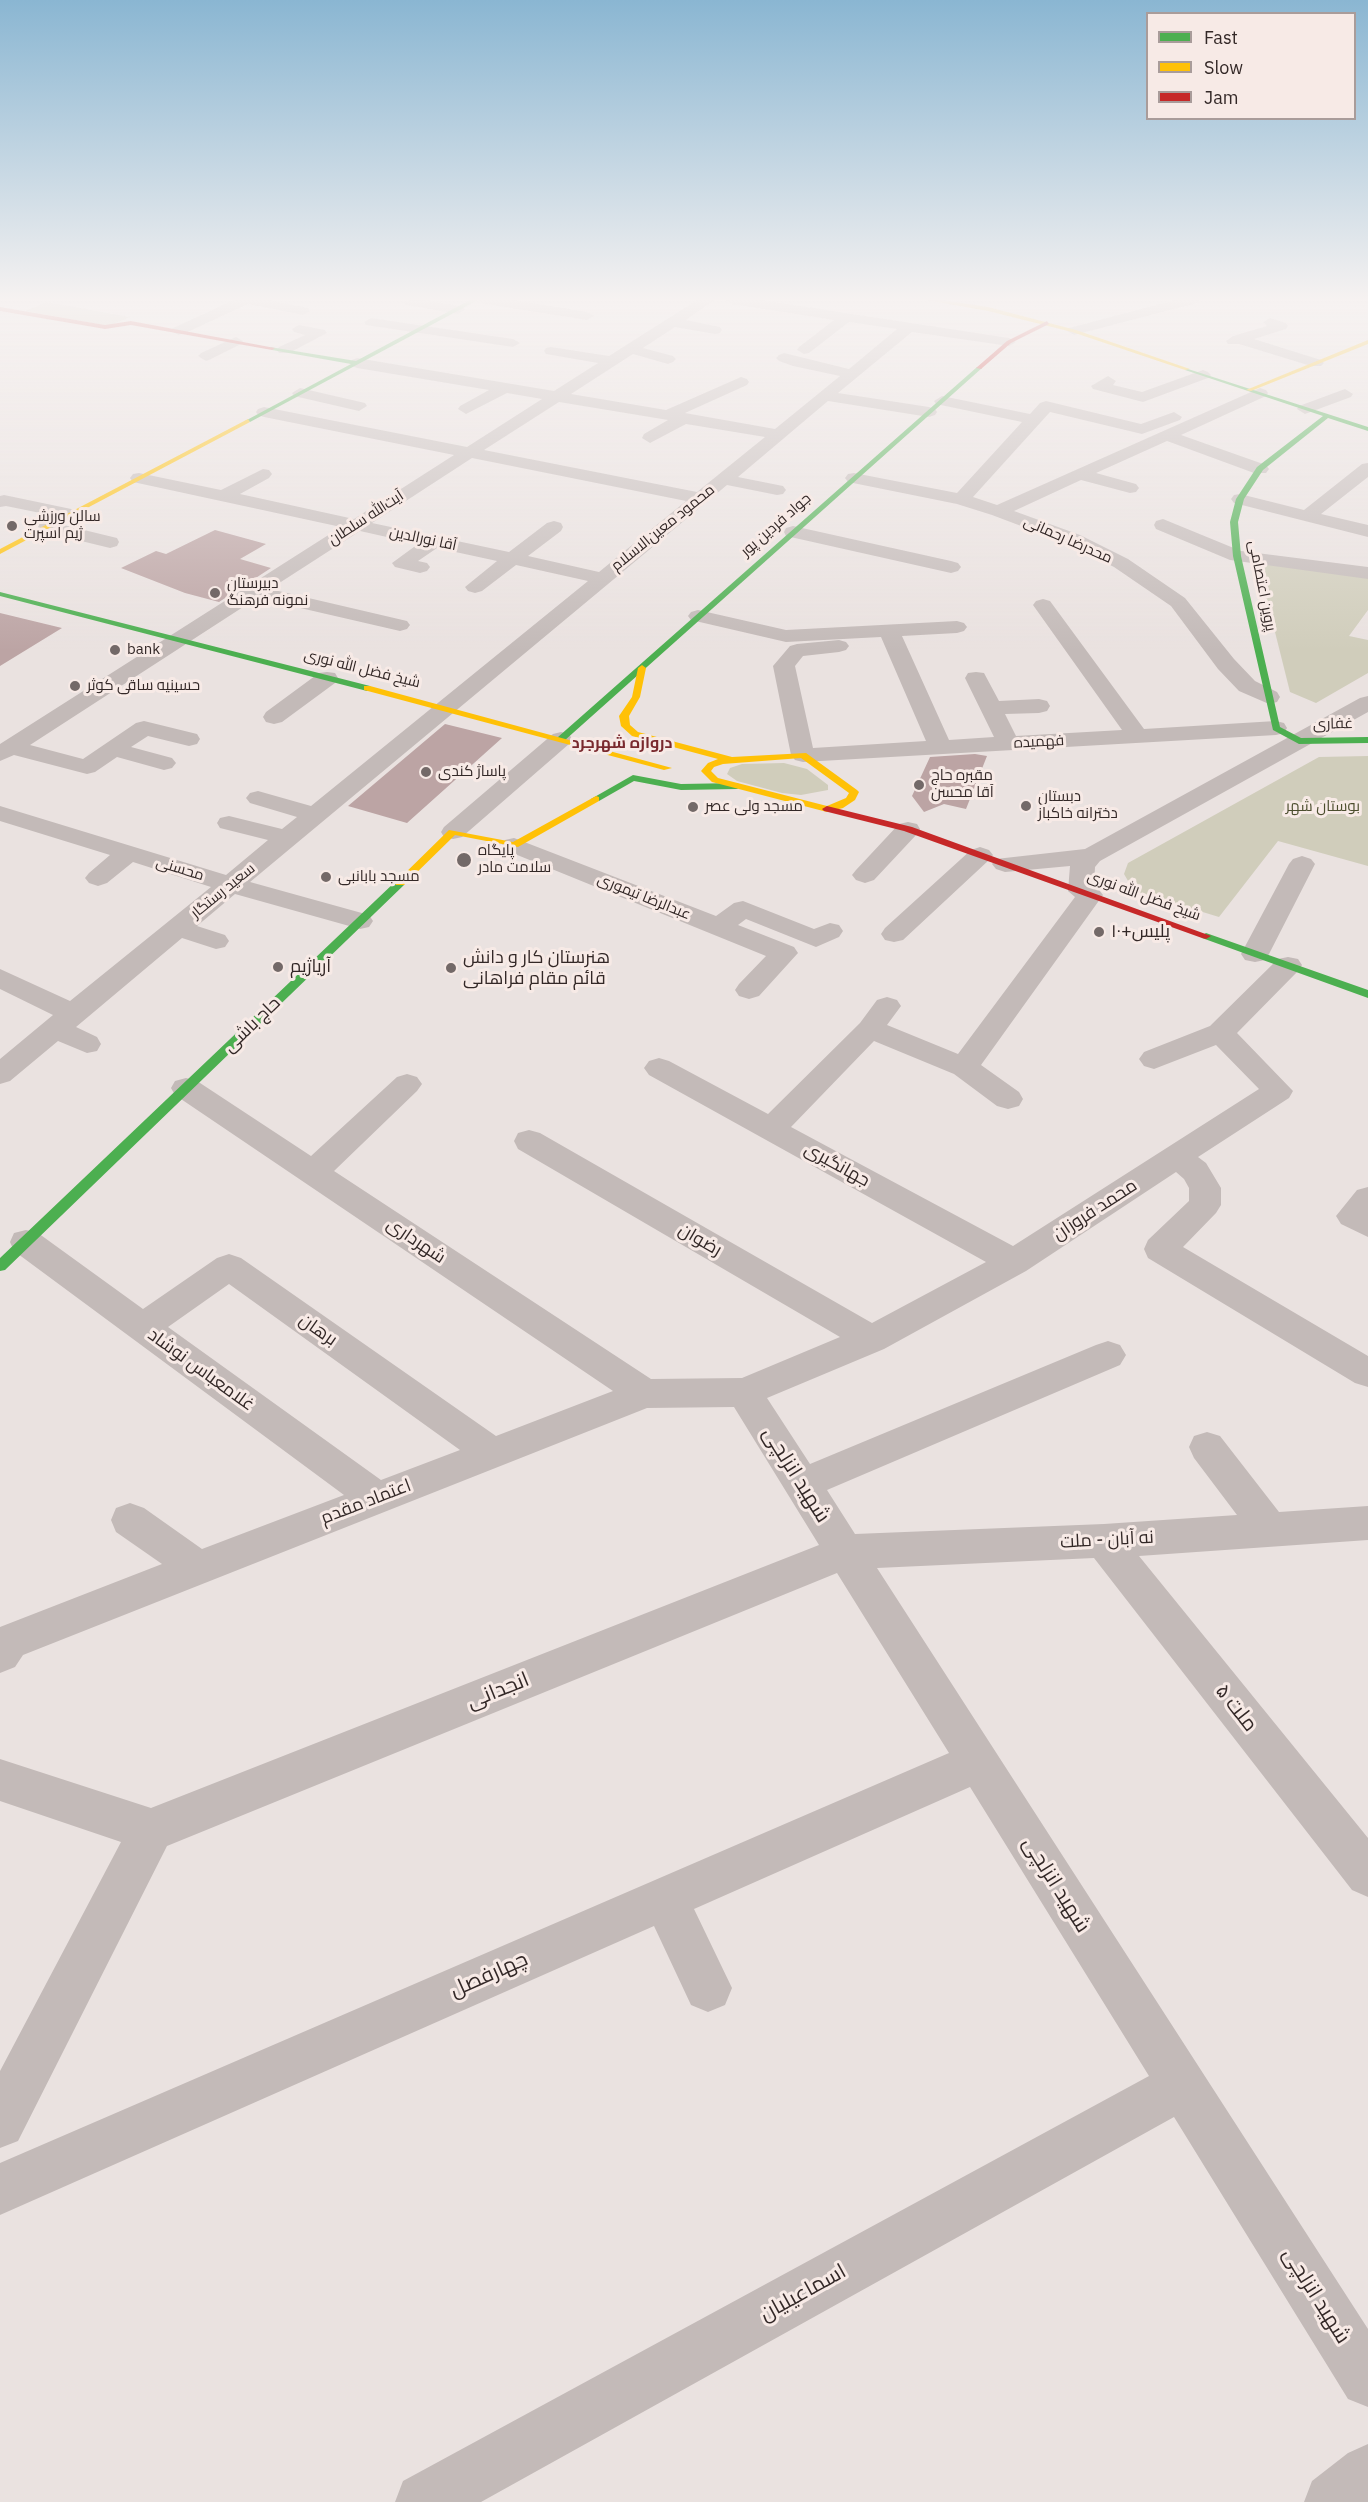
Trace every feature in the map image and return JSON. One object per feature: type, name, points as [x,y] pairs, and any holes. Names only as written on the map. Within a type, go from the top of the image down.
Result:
[{"type":"street","points":[[2,547],[249,417]]},
{"type":"street","points":[[2,547],[47,527],[66,513],[139,478],[255,417]]},
{"type":"street","points":[[288,417],[469,452],[537,471],[612,476],[699,498]]},
{"type":"street","name":"آیت‌الله سلطان","points":[[5,750],[524,417]]},
{"type":"street","points":[[632,423],[643,417]]},
{"type":"street","points":[[650,438],[676,417],[777,434]]},
{"type":"street","name":"محمود معین‌الاسلام","points":[[447,708],[798,417]]},
{"type":"street","name":"جواد فردین پور","points":[[561,739],[924,417]]},
{"type":"street","points":[[1021,417],[1032,419]]},
{"type":"street","points":[[961,500],[1034,417]]},
{"type":"street","points":[[1092,417],[1142,429],[1174,417]]},
{"type":"street","points":[[998,511],[1204,417]]},
{"type":"street","name":"پروین اعتصامی","points":[[1276,728],[1237,556],[1234,522],[1240,499],[1260,469],[1325,417]]},
{"type":"street","points":[[1328,417],[1368,429]]},
{"type":"street","points":[[1167,435],[1260,469]]},
{"type":"street","points":[[537,471],[558,455]]},
{"type":"street","points":[[572,473],[593,461]]},
{"type":"street","points":[[443,469],[463,473]]},
{"type":"street","points":[[1307,516],[1366,473]]},
{"type":"street","points":[[224,496],[263,474]]},
{"type":"street","points":[[1079,474],[1116,488]]},
{"type":"street","points":[[598,497],[612,476]]},
{"type":"street","name":"آقا نورالدین","points":[[139,478],[602,578]]},
{"type":"street","name":"محدرضا رحمانی","points":[[854,478],[961,500],[998,511],[1053,531],[1120,563],[1178,602],[1226,664],[1248,686],[1269,697]]},
{"type":"street","points":[[723,479],[777,490]]},
{"type":"street","points":[[419,484],[448,491]]},
{"type":"street","points":[[1240,499],[1368,531]]},
{"type":"street","points":[[0,502],[4,500],[66,513]]},
{"type":"street","points":[[283,528],[304,514]]},
{"type":"street","points":[[1053,531],[1078,522]]},
{"type":"street","points":[[1164,525],[1237,556],[1368,573]]},
{"type":"street","points":[[47,527],[110,542]]},
{"type":"street","points":[[475,587],[554,527]]},
{"type":"street","points":[[420,567],[402,563],[466,532]]},
{"type":"street","points":[[793,532],[951,567]]},
{"type":"street","points":[[253,591],[400,625]]},
{"type":"street","name":"شیخ فضل الله نوری","points":[[0,594],[908,829],[1368,994]]},
{"type":"street","points":[[1043,605],[1138,736]]},
{"type":"street","points":[[698,616],[786,636],[957,627]]},
{"type":"street","points":[[889,631],[940,746]]},
{"type":"street","points":[[715,780],[707,775],[708,768],[716,762],[803,755],[784,666],[797,650],[838,646]]},
{"type":"street","points":[[642,666],[636,697],[624,716],[626,726],[634,734],[731,760]]},
{"type":"street","points":[[274,717],[327,678]]},
{"type":"street","points":[[976,678],[1010,744]]},
{"type":"street","points":[[964,1067],[1086,893],[1082,866],[1091,856],[1368,703]]},
{"type":"street","points":[[992,708],[1039,706]]},
{"type":"street","name":"سعید رستگار","points":[[0,1074],[447,708]]},
{"type":"street","points":[[5,750],[87,767],[144,728],[189,739]]},
{"type":"street","points":[[1276,728],[1299,741]]},
{"type":"street","name":"فهمیده","points":[[803,755],[1276,728]]},
{"type":"street","name":"حاج باشی","points":[[0,1266],[453,832],[561,739]]},
{"type":"street","name":"غفاری","points":[[1299,741],[1368,740]]},
{"type":"street","points":[[113,749],[164,763]]},
{"type":"street","name":"شیخ فضل الله نوری","points":[[803,755],[908,829]]},
{"type":"street","points":[[514,845],[633,778],[681,787],[737,786]]},
{"type":"street","points":[[258,798],[316,815]]},
{"type":"street","points":[[827,809],[846,804],[850,800],[863,798]]},
{"type":"street","name":"محسنی","points":[[0,813],[231,885],[360,921]]},
{"type":"street","points":[[85,840],[105,822]]},
{"type":"street","points":[[229,823],[288,838]]},
{"type":"street","points":[[865,874],[908,829]]},
{"type":"street","name":"عبدالرضا تیموری","points":[[453,832],[514,845],[784,953],[749,990]]},
{"type":"street","points":[[98,878],[129,853]]},
{"type":"street","points":[[894,934],[980,855]]},
{"type":"street","points":[[1005,864],[1091,856]]},
{"type":"street","points":[[1255,954],[1302,864]]},
{"type":"street","points":[[719,927],[742,909],[816,939],[830,931]]},
{"type":"street","points":[[178,928],[216,941]]},
{"type":"street","points":[[1154,1059],[1220,1033],[1288,965]]},
{"type":"street","points":[[0,978],[64,1021],[87,1044]]},
{"type":"street","points":[[771,1129],[879,1018],[964,1067],[1008,1099]]},
{"type":"street","name":"محمد فروزان","points":[[744,1392],[872,1339],[1014,1262],[1278,1091],[1220,1033]]},
{"type":"street","name":"جهانگیری","points":[[659,1068],[1014,1262]]},
{"type":"street","points":[[312,1173],[407,1084]]},
{"type":"street","name":"شهرداری","points":[[186,1088],[645,1394]]},
{"type":"street","name":"رضوان","points":[[529,1141],[872,1339]]},
{"type":"street","points":[[1177,1157],[1196,1171],[1205,1188],[1205,1205],[1160,1249],[1368,1373]]},
{"type":"street","name":"غلامعباس نوشاد","points":[[26,1242],[377,1498]]},
{"type":"street","name":"برهان","points":[[143,1327],[229,1268],[492,1453]]},
{"type":"street","points":[[802,1484],[1108,1355]]},
{"type":"street","name":"اعتماد مقدم","points":[[0,1654],[9,1642],[645,1394],[744,1392]]},
{"type":"street","name":"شهید انزلچی","points":[[744,1392],[1368,2379]]},
{"type":"street","points":[[1207,1447],[1270,1530]]},
{"type":"street","points":[[130,1521],[198,1568]]},
{"type":"street","name":"نه آبان - ملت","points":[[845,1552],[1104,1541],[1368,1523]]},
{"type":"street","name":"ملت ۵","points":[[1104,1541],[1368,1874]]},
{"type":"street","name":"انجدانی","points":[[151,1830],[845,1552]]},
{"type":"street","name":"چهارفصل","points":[[0,2189],[978,1762]]},
{"type":"street","points":[[0,1780],[151,1830],[0,2123]]},
{"type":"street","points":[[665,1898],[708,1988]]},
{"type":"street","name":"اسماعیلیان","points":[[424,2502],[1182,2085]]},
{"type":"street","points":[[1333,2502],[1368,2473]]},
{"type":"green space","points":[[1257,560],[1368,576],[1368,610],[1349,636],[1368,640],[1368,673],[1316,703],[1290,692]]},
{"type":"green space","name":"بوستان شهر","points":[[1368,756],[1368,866],[1278,841],[1219,917],[1134,891],[1124,874],[1128,863],[1319,757]]},
{"type":"green space","points":[[784,763],[807,769],[828,785],[828,790],[801,795],[782,793],[737,781],[727,774],[730,768],[742,764]]},
{"type":"building","name":"دبیرستان نمونه فرهنگ","points":[[215,530],[266,544],[240,559],[271,568],[219,602],[185,593],[121,568],[156,551],[166,554]]},
{"type":"building","points":[[0,613],[62,628],[0,666]]},
{"type":"building","name":"پاساژ کندی","points":[[445,724],[502,738],[407,823],[348,806]]},
{"type":"building","points":[[975,754],[987,756],[966,809],[944,804],[924,812],[912,796],[930,757]]},
{"type":"traffic: fast","points":[[248,421],[256,417]]},
{"type":"traffic: fast","points":[[561,739],[924,417]]},
{"type":"traffic: fast","points":[[1326,417],[1260,469],[1240,499],[1234,522],[1237,556],[1276,728],[1299,741],[1368,740]]},
{"type":"traffic: fast","points":[[1331,417],[1368,429]]},
{"type":"traffic: fast","points":[[0,594],[367,688]]},
{"type":"traffic: fast","points":[[596,799],[633,778],[681,787],[737,786]]},
{"type":"traffic: fast","points":[[0,1266],[400,883]]},
{"type":"traffic: fast","points":[[1206,936],[1368,994]]},
{"type":"traffic: slow","points":[[0,552],[248,421]]},
{"type":"traffic: slow","points":[[642,668],[636,697],[624,716],[626,726],[635,734],[731,760]]},
{"type":"traffic: slow","points":[[367,688],[667,768]]},
{"type":"traffic: slow","points":[[803,755],[854,792],[850,800],[840,806],[827,809],[715,780],[706,771],[711,765],[722,761],[803,755]]},
{"type":"traffic: slow","points":[[400,883],[453,832],[514,845],[596,799]]},
{"type":"traffic: jam","points":[[827,809],[908,829],[1206,936]]},
{"type":"place","name":"سالن ورزشی ژیم اسپرت","points":[[12,526]]},
{"type":"place","name":"دبیرستان نمونه فرهنگ","points":[[215,593]]},
{"type":"place","name":"bank","points":[[115,650]]},
{"type":"place","name":"حسینیه ساقی کوثر","points":[[75,686]]},
{"type":"place","name":"پاساژ کندی","points":[[426,772]]},
{"type":"place","name":"مقبره حاج آقا محسن","points":[[919,785]]},
{"type":"place","name":"دبستان دخترانه خاکباز","points":[[1026,806]]},
{"type":"place","name":"مسجد ولی عصر","points":[[693,807]]},
{"type":"place","name":"پایگاه سلامت مادر","points":[[464,860]]},
{"type":"place","name":"مسجد بابانبی","points":[[326,877]]},
{"type":"place","name":"پلیس+۱۰","points":[[1099,932]]},
{"type":"place","name":"آریاژیم","points":[[278,967]]},
{"type":"place","name":"هنرستان کار و دانش قائم مقام فراهانی","points":[[451,968]]},
{"type":"district","name":"دروازه شهرجرد","points":[[622,743]]}]
